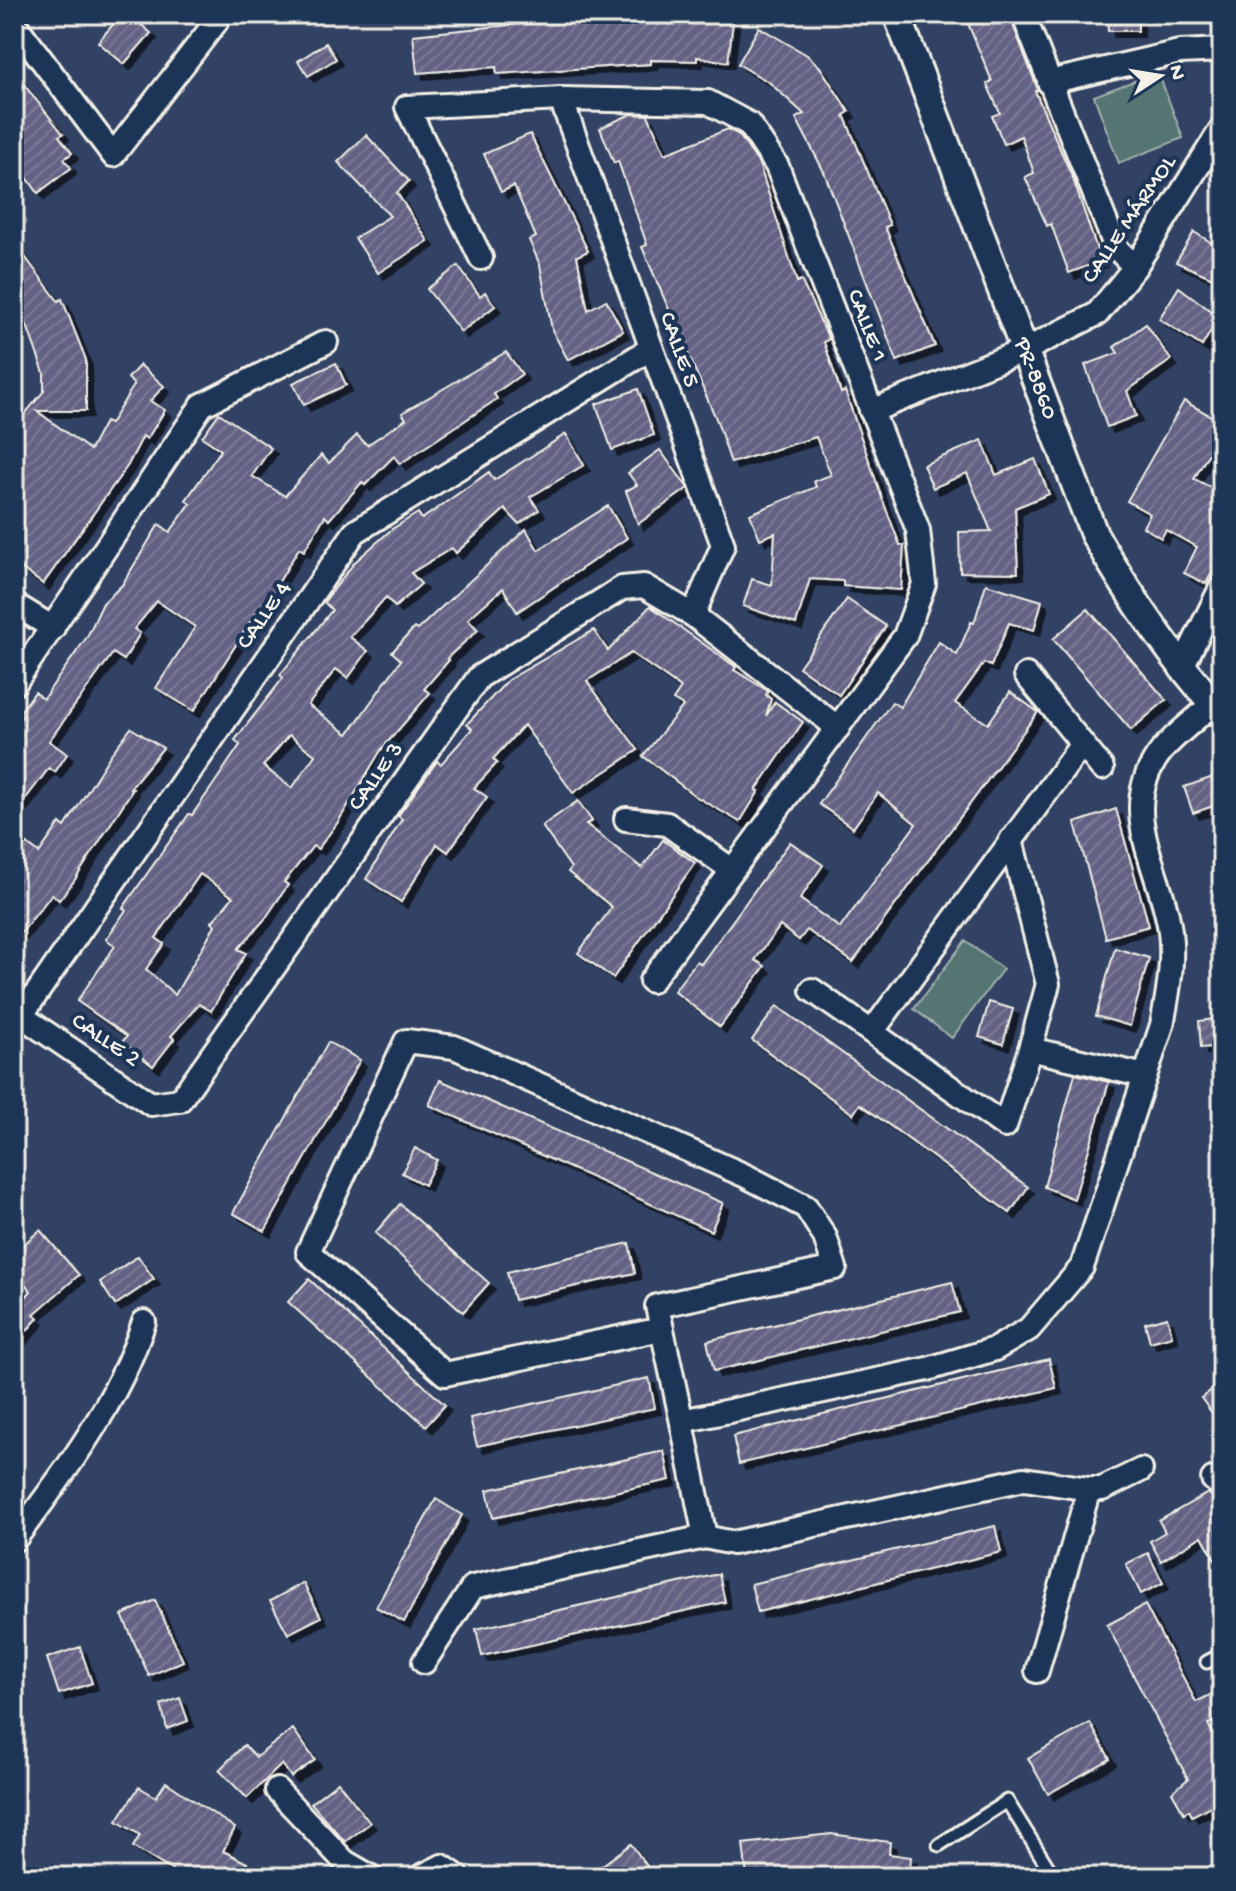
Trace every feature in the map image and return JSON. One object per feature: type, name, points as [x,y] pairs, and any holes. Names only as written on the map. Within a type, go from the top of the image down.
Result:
[{"type":"street","name":"PR-8860","points":[[897,14],[1094,534],[1130,597],[1181,669],[1219,704]]},
{"type":"street","points":[[1023,14],[1116,248],[1135,267]]},
{"type":"street","points":[[14,23],[113,155],[211,17]]},
{"type":"street","points":[[1049,82],[1180,52],[1222,50]]},
{"type":"street","name":"CALLE 1","points":[[481,258],[407,107],[561,99],[708,102],[749,124],[777,166],[918,530],[924,584],[905,636],[651,981]]},
{"type":"street","name":"CALLE 5","points":[[561,99],[723,545],[693,615]]},
{"type":"street","name":"CALLE MÁRMOL","points":[[871,411],[1025,350],[1097,314],[1135,267],[1222,128]]},
{"type":"street","points":[[14,684],[202,405],[326,342]]},
{"type":"street","name":"CALLE 4","points":[[18,1013],[355,532],[650,349]]},
{"type":"street","name":"CALLE 3","points":[[171,1102],[180,1100],[479,677],[622,588],[644,586],[693,615],[838,728]]},
{"type":"street","points":[[1181,669],[1222,586]]},
{"type":"street","points":[[14,604],[53,628]]},
{"type":"street","points":[[1026,675],[1102,768]]},
{"type":"street","points":[[682,1421],[928,1369],[995,1349],[1029,1329],[1082,1267],[1145,1076],[1170,988],[1171,948],[1167,915],[1142,832],[1143,790],[1155,759],[1219,704]]},
{"type":"street","points":[[872,1032],[1082,744]]},
{"type":"street","points":[[626,819],[667,824],[732,870]]},
{"type":"street","points":[[812,990],[1005,1126],[1048,984],[1011,840]]},
{"type":"street","name":"CALLE 2","points":[[18,1013],[151,1104],[171,1102]]},
{"type":"street","points":[[662,1329],[445,1374],[308,1252],[406,1041],[454,1047],[746,1176],[806,1207],[825,1237],[835,1268],[657,1306],[662,1329],[682,1421],[705,1537]]},
{"type":"street","points":[[1030,1049],[1145,1076]]},
{"type":"street","points":[[14,1540],[96,1426],[130,1365],[144,1322]]},
{"type":"street","points":[[424,1662],[473,1587],[705,1537],[733,1543],[1024,1479],[1102,1489],[1141,1470]]},
{"type":"street","points":[[1037,1671],[1089,1489]]},
{"type":"street","points":[[277,1790],[345,1862],[371,1877]]},
{"type":"street","points":[[420,1877],[442,1866],[458,1877]]},
{"type":"lane","points":[[1207,1662],[1222,1654]]},
{"type":"lane","points":[[939,1845],[1007,1801],[1054,1877]]},
{"type":"green space","points":[[1158,72],[1183,138],[1119,163],[1094,96]]},
{"type":"green space","points":[[965,941],[1003,969],[952,1038],[914,1009]]},
{"type":"building","points":[[122,14],[129,14],[151,33],[124,64],[98,42]]},
{"type":"building","points":[[734,14],[728,62],[697,57],[697,61],[651,60],[651,64],[497,74],[496,67],[417,73],[413,35],[539,22],[539,19]]},
{"type":"building","points":[[964,14],[1009,14],[1038,90],[1035,91],[1073,179],[1101,261],[1069,273],[1051,224],[1047,226],[1025,177],[1034,173],[1021,136],[1004,144],[992,116],[1000,113],[987,84],[992,81]]},
{"type":"building","points":[[1107,14],[1138,14],[1138,31],[1108,31]]},
{"type":"building","points":[[759,27],[807,55],[820,67],[849,112],[844,115],[890,225],[885,227],[935,346],[897,361],[824,172],[796,118],[804,114],[770,83],[738,64]]},
{"type":"building","points":[[326,43],[336,59],[308,76],[298,61]]},
{"type":"building","points":[[14,72],[63,134],[59,136],[72,153],[64,159],[71,168],[38,193],[14,159]]},
{"type":"building","points":[[631,114],[648,115],[665,154],[728,129],[739,135],[759,164],[797,282],[801,280],[829,339],[824,342],[841,393],[845,391],[883,501],[900,545],[904,545],[901,590],[843,586],[843,581],[810,579],[796,624],[743,606],[752,579],[772,585],[775,533],[760,539],[750,514],[816,487],[814,481],[831,475],[816,437],[731,463],[717,421],[642,247],[647,245],[618,161],[614,163],[600,128]]},
{"type":"building","points":[[530,134],[588,251],[577,256],[588,310],[606,300],[623,331],[568,360],[552,330],[540,265],[529,240],[536,237],[514,186],[501,192],[484,154]]},
{"type":"building","points":[[366,135],[409,181],[397,193],[428,241],[378,273],[355,238],[390,216],[338,162]]},
{"type":"building","points":[[1194,232],[1222,249],[1222,282],[1176,262]]},
{"type":"building","points":[[14,242],[58,301],[62,299],[86,360],[86,411],[37,411],[90,450],[105,422],[110,424],[134,385],[128,378],[140,365],[164,386],[150,401],[165,410],[147,439],[143,436],[128,465],[43,584],[14,563],[14,427],[44,391],[44,373],[20,306],[14,310]]},
{"type":"building","points":[[458,266],[480,296],[485,292],[495,306],[461,332],[427,289]]},
{"type":"building","points":[[1179,287],[1219,317],[1202,346],[1159,319]]},
{"type":"building","points":[[1146,324],[1171,360],[1127,391],[1136,416],[1107,427],[1085,365],[1118,353],[1114,347]]},
{"type":"building","points":[[506,352],[522,374],[494,394],[497,399],[400,464],[394,456],[365,485],[362,482],[329,520],[325,516],[304,551],[299,548],[259,615],[256,613],[194,711],[156,688],[195,627],[157,601],[134,629],[140,633],[124,660],[113,653],[49,741],[67,754],[55,772],[49,768],[14,814],[14,728],[23,715],[20,712],[35,692],[43,699],[87,637],[103,603],[122,585],[159,524],[170,532],[190,504],[186,500],[221,450],[202,437],[219,413],[271,448],[252,476],[285,496],[321,455],[329,463],[357,435],[367,445],[406,419],[402,413]]},
{"type":"building","points":[[336,363],[346,385],[304,405],[293,383]]},
{"type":"building","points":[[638,389],[654,435],[612,450],[596,404]]},
{"type":"building","points":[[1184,401],[1222,422],[1222,430],[1194,479],[1222,493],[1222,553],[1206,584],[1184,573],[1197,547],[1166,530],[1161,538],[1143,527],[1150,514],[1127,501]]},
{"type":"building","points":[[566,434],[584,465],[530,497],[539,510],[519,524],[505,509],[456,553],[452,548],[411,573],[421,584],[395,607],[386,597],[350,637],[368,651],[348,678],[336,669],[308,705],[348,734],[401,660],[392,652],[414,628],[417,630],[526,529],[538,550],[608,506],[627,538],[517,612],[503,588],[468,619],[478,630],[447,658],[449,660],[424,689],[430,693],[381,750],[338,822],[318,849],[313,846],[284,882],[288,885],[265,919],[238,949],[246,953],[211,1011],[199,1004],[171,1036],[174,1039],[153,1066],[122,1042],[127,1036],[77,1001],[115,946],[106,939],[126,910],[123,908],[240,745],[235,740],[283,678],[280,675],[332,610],[324,602],[355,562],[392,529],[418,513],[422,519],[489,472],[494,480]],"holes":[[[289,735],[315,755],[292,788],[263,766]],[[200,874],[233,897],[212,922],[215,925],[175,995],[146,969],[164,944],[156,938]]]},
{"type":"building","points":[[982,440],[996,475],[1035,459],[1049,494],[1015,508],[1018,573],[960,572],[959,532],[991,531],[967,473],[933,488],[923,465]]},
{"type":"building","points":[[660,450],[688,488],[638,524],[626,491],[637,485],[628,473]]},
{"type":"building","points":[[986,584],[1042,601],[1034,630],[1009,623],[991,666],[984,663],[955,703],[988,724],[1010,692],[1038,712],[853,962],[807,930],[799,940],[780,926],[755,960],[765,966],[720,1027],[674,991],[697,961],[701,964],[790,842],[823,865],[800,899],[840,928],[916,824],[878,793],[853,828],[819,804],[892,702],[900,707],[939,642],[957,655],[971,622],[974,623]]},
{"type":"building","points":[[847,599],[886,626],[839,695],[799,667]]},
{"type":"building","points":[[650,606],[736,667],[734,670],[768,691],[766,695],[771,699],[766,716],[775,702],[803,722],[756,790],[759,791],[740,822],[695,796],[643,756],[683,706],[673,700],[681,688],[631,653],[587,681],[638,750],[573,793],[524,725],[493,759],[497,763],[474,788],[487,797],[448,852],[437,844],[401,902],[366,879],[402,819],[398,816],[437,761],[441,764],[472,729],[467,724],[508,680],[594,630],[608,651]]},
{"type":"building","points":[[1088,609],[1166,700],[1131,730],[1053,639]]},
{"type":"building","points":[[131,728],[163,748],[130,788],[133,789],[74,881],[59,900],[52,894],[14,942],[14,834],[39,853],[60,823],[65,827]]},
{"type":"building","points":[[1222,774],[1222,803],[1193,813],[1184,787]]},
{"type":"building","points":[[578,801],[592,821],[586,824],[642,868],[663,840],[695,863],[613,978],[578,953],[612,907],[568,872],[571,868],[542,826]]},
{"type":"building","points":[[1116,809],[1149,926],[1106,938],[1075,823]]},
{"type":"building","points":[[1115,948],[1149,958],[1130,1026],[1096,1016]]},
{"type":"building","points":[[989,1002],[1013,1009],[1003,1044],[979,1037]]},
{"type":"building","points":[[777,1006],[1028,1187],[1010,1213],[860,1104],[853,1114],[752,1040]]},
{"type":"building","points":[[1222,1018],[1222,1046],[1201,1048],[1199,1021]]},
{"type":"building","points":[[328,1042],[360,1060],[265,1231],[233,1213]]},
{"type":"building","points":[[1075,1074],[1109,1082],[1074,1199],[1044,1187]]},
{"type":"building","points":[[440,1080],[723,1203],[711,1231],[429,1105]]},
{"type":"building","points":[[415,1148],[437,1160],[424,1185],[402,1173]]},
{"type":"building","points":[[400,1204],[489,1283],[463,1312],[375,1233]]},
{"type":"building","points":[[40,1230],[79,1275],[34,1314],[38,1318],[14,1345],[14,1297],[21,1303],[31,1291],[14,1271],[14,1253]]},
{"type":"building","points":[[629,1243],[635,1273],[514,1300],[507,1272]]},
{"type":"building","points":[[138,1256],[154,1279],[115,1305],[100,1282]]},
{"type":"building","points":[[309,1279],[445,1405],[426,1426],[288,1302]]},
{"type":"building","points":[[952,1282],[960,1312],[714,1371],[707,1341]]},
{"type":"building","points":[[1167,1317],[1172,1336],[1150,1342],[1145,1323]]},
{"type":"building","points":[[1049,1359],[1056,1388],[739,1464],[733,1436]]},
{"type":"building","points":[[649,1378],[655,1408],[477,1446],[470,1418]]},
{"type":"building","points":[[1222,1382],[1222,1406],[1212,1413],[1201,1398]]},
{"type":"building","points":[[664,1451],[670,1480],[493,1518],[487,1490]]},
{"type":"building","points":[[1208,1493],[1222,1506],[1222,1572],[1202,1536],[1161,1561],[1150,1541],[1165,1532],[1159,1521]]},
{"type":"building","points":[[436,1499],[462,1515],[404,1622],[376,1607]]},
{"type":"building","points":[[995,1526],[1001,1552],[758,1612],[751,1584]]},
{"type":"building","points":[[1148,1553],[1163,1583],[1141,1594],[1126,1564]]},
{"type":"building","points":[[719,1574],[725,1602],[482,1656],[476,1629]]},
{"type":"building","points":[[303,1583],[321,1617],[288,1634],[270,1601]]},
{"type":"building","points":[[155,1600],[183,1661],[149,1676],[122,1615]]},
{"type":"building","points":[[1145,1605],[1196,1702],[1222,1689],[1222,1717],[1208,1724],[1222,1751],[1222,1800],[1192,1816],[1189,1810],[1184,1813],[1172,1792],[1188,1779],[1107,1625]]},
{"type":"building","points":[[80,1647],[92,1683],[59,1694],[47,1658]]},
{"type":"building","points":[[180,1698],[188,1721],[167,1729],[161,1705]]},
{"type":"building","points":[[1090,1723],[1110,1759],[1048,1794],[1028,1758]]},
{"type":"building","points":[[293,1729],[315,1760],[291,1777],[282,1764],[247,1798],[219,1770],[244,1745],[256,1757]]},
{"type":"building","points":[[166,1782],[235,1828],[223,1851],[247,1863],[240,1877],[221,1877],[211,1872],[208,1877],[183,1877],[133,1847],[140,1835],[117,1821],[139,1787],[156,1797]]},
{"type":"building","points":[[338,1782],[370,1823],[345,1842],[311,1803]]},
{"type":"building","points":[[831,1834],[890,1842],[889,1854],[911,1857],[909,1877],[828,1877],[829,1872],[747,1877],[743,1844]]},
{"type":"building","points":[[631,1844],[655,1877],[608,1877],[600,1867]]}]
